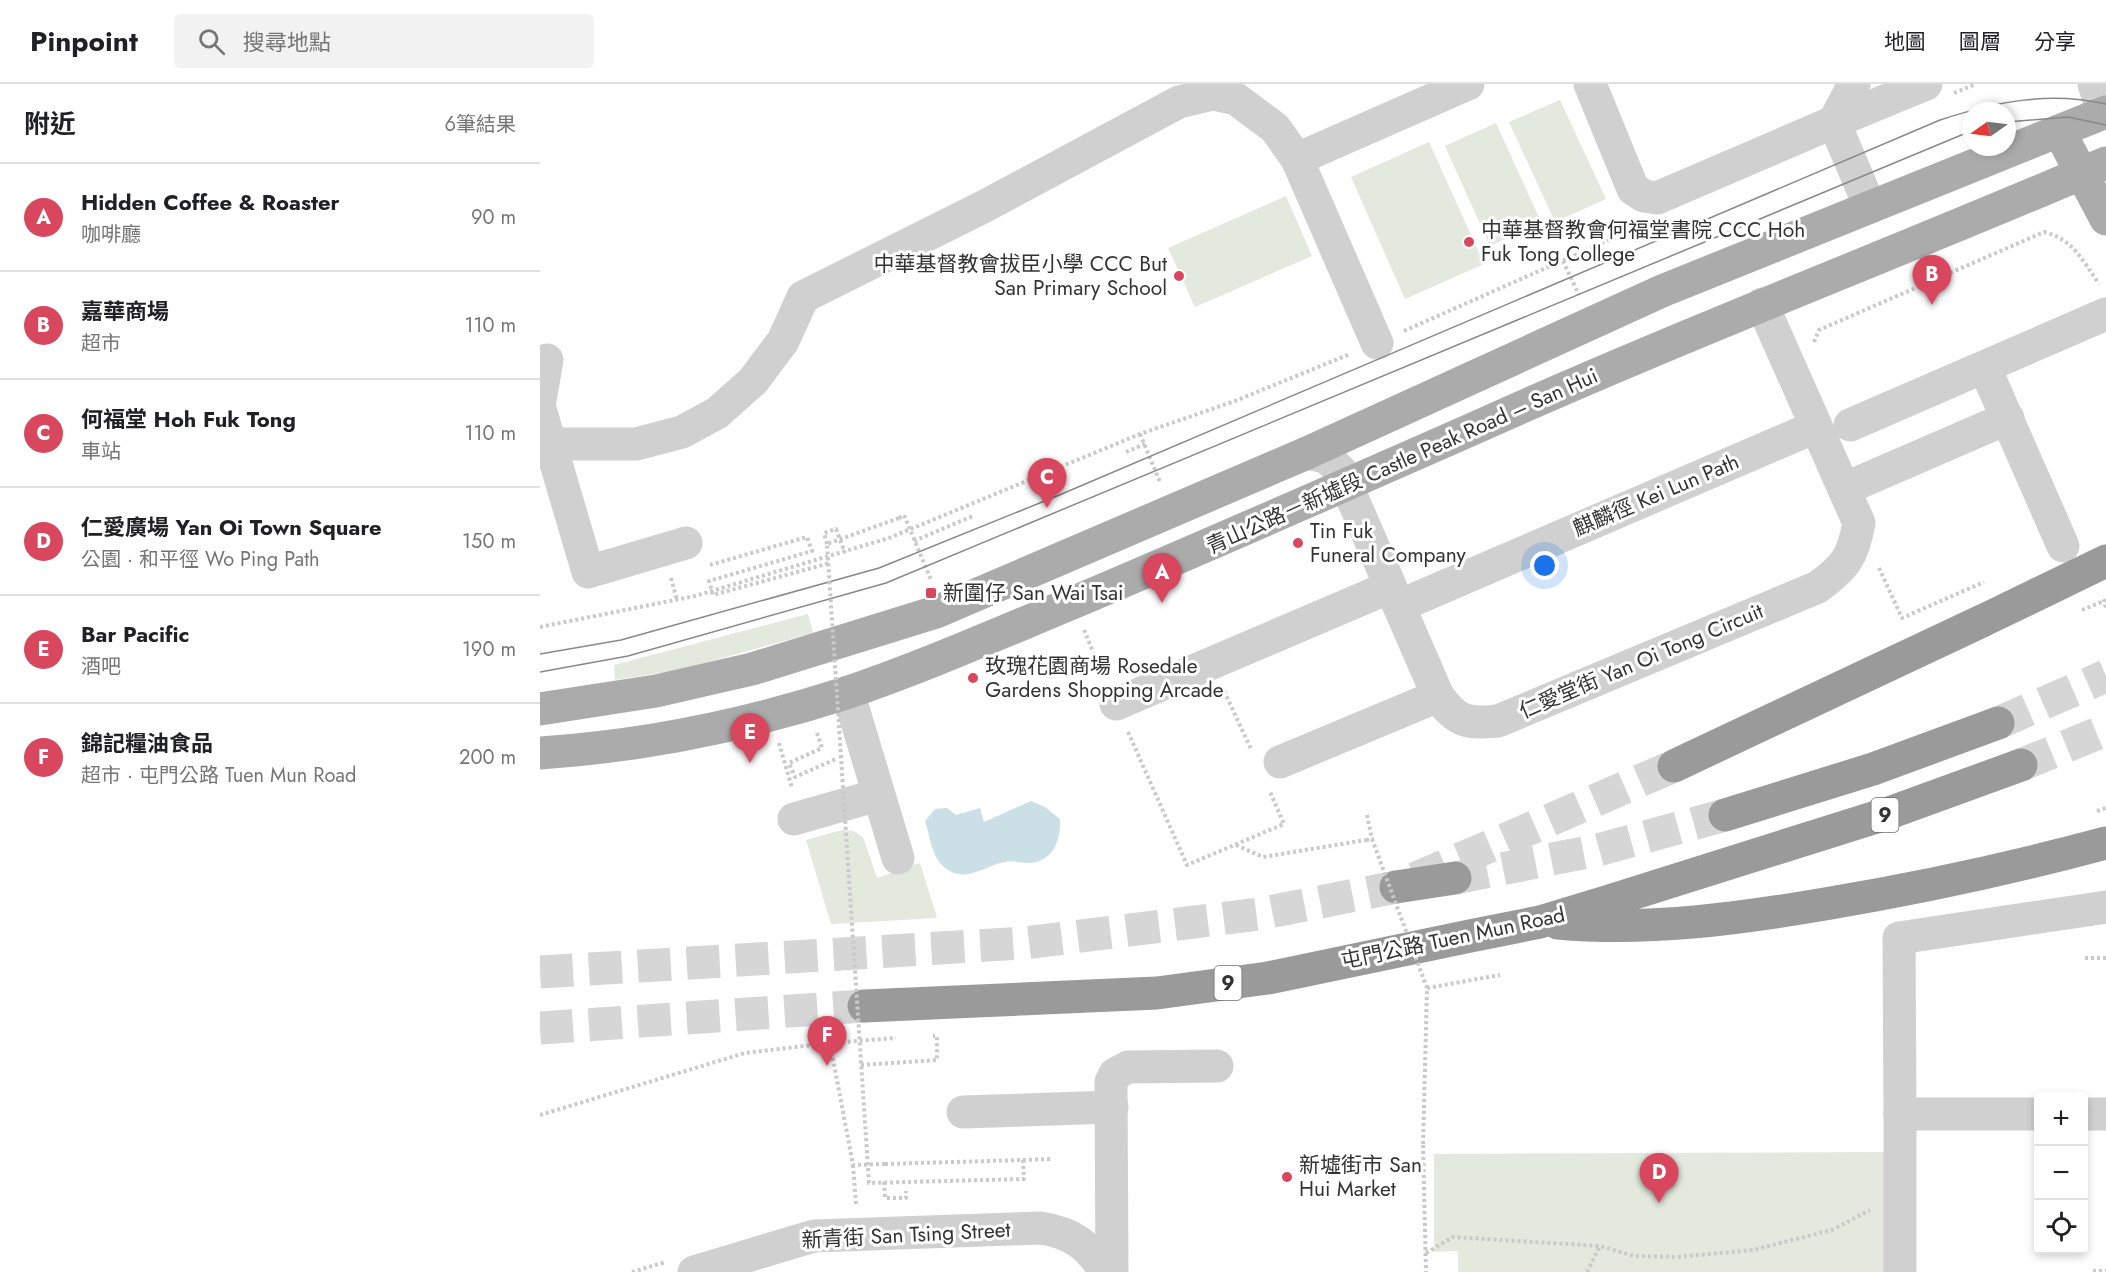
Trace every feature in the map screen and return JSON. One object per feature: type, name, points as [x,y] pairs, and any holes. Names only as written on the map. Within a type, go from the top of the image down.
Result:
[{"type":"highway","points":[[1674,766],[2106,561]]},
{"type":"highway","name":"9","points":[[1725,815],[1873,769],[1998,723]]},
{"type":"highway","name":"屯門公路 Tuen Mun Road","points":[[864,1006],[1157,993],[1268,978],[1540,922],[1889,813],[2021,765]]},
{"type":"highway","points":[[1540,922],[1605,927],[1723,921],[1905,890],[2034,863],[2106,843]]},
{"type":"highway","points":[[1396,887],[1455,878]]},
{"type":"main road","points":[[540,709],[656,691],[752,669],[936,612],[1306,453],[1662,291],[2059,131],[2102,107]]},
{"type":"main road","points":[[2059,131],[2093,169],[2105,218]]},
{"type":"main road","name":"青山公路－新墟段 Castle Peak Road – San Hui","points":[[540,753],[583,750],[661,739],[745,721],[848,692],[926,663],[1243,532],[1762,304],[2093,169]]},
{"type":"street","points":[[1297,159],[1468,84]]},
{"type":"street","points":[[1590,84],[1633,189],[1644,196],[1657,198],[1834,122],[1935,90]]},
{"type":"street","points":[[1834,122],[1854,84]]},
{"type":"street","points":[[545,445],[636,444],[682,432],[717,413],[753,381],[783,340],[803,297],[985,206],[1179,102],[1213,94],[1236,99],[1275,128],[1297,159],[1377,343]]},
{"type":"street","points":[[1834,122],[1870,207]]},
{"type":"street","points":[[1850,425],[1985,368],[2103,300]]},
{"type":"street","name":"仁愛堂街 Yan Oi Tong Circuit","points":[[1306,453],[1326,458],[1340,470],[1438,696],[1452,715],[1472,723],[1498,721],[1818,587],[1838,572],[1854,551],[1859,523],[1762,304]]},
{"type":"street","points":[[540,400],[547,360]]},
{"type":"street","points":[[1985,368],[2063,546]]},
{"type":"street","points":[[540,409],[545,445],[588,572],[686,543]]},
{"type":"street","points":[[1844,489],[2008,418]]},
{"type":"street","name":"麒麟徑 Kei Lun Path","points":[[1116,704],[1211,663],[1395,597],[1815,427]]},
{"type":"street","points":[[848,692],[898,858]]},
{"type":"street","points":[[1267,767],[1438,696]]},
{"type":"street","points":[[794,819],[878,795]]},
{"type":"street","points":[[1900,1272],[1899,938],[2106,907]]},
{"type":"street","points":[[1112,1272],[1111,1082],[1115,1074],[1128,1067],[1217,1066]]},
{"type":"street","points":[[963,1112],[1112,1107]]},
{"type":"street","points":[[1900,1114],[2034,1114]]},
{"type":"street","points":[[2088,1114],[2106,1114]]},
{"type":"street","name":"新青街 San Tsing Street","points":[[694,1272],[814,1236],[1041,1228],[1060,1231],[1084,1244],[1095,1255],[1105,1272]]},
{"type":"path","points":[[1935,90],[1976,84]]},
{"type":"path","points":[[540,627],[695,596],[845,553],[911,530],[1140,434],[1235,402],[1377,343],[1639,226]]},
{"type":"path","points":[[1814,346],[1820,330],[2044,232],[2060,236],[2076,250],[2103,300]]},
{"type":"path","points":[[1563,261],[1579,295]]},
{"type":"path","points":[[1140,434],[1161,482]]},
{"type":"path","points":[[1126,452],[1145,444]]},
{"type":"path","points":[[827,544],[904,515],[931,580]]},
{"type":"path","points":[[914,541],[973,516]]},
{"type":"path","points":[[845,553],[836,529],[824,533],[830,563],[869,1182],[1024,1179],[1023,1160]]},
{"type":"path","points":[[710,565],[807,537],[812,551],[709,581],[713,595],[830,563]]},
{"type":"path","points":[[1878,566],[1902,618],[1989,580]]},
{"type":"path","points":[[2106,600],[2104,601],[2106,608]]},
{"type":"path","points":[[1080,622],[1187,865],[1284,824],[1267,767],[1211,663]]},
{"type":"path","points":[[822,748],[789,763],[795,777],[842,757]]},
{"type":"path","points":[[1367,815],[1372,839],[1427,988],[1423,1145],[1426,1272]]},
{"type":"path","points":[[1236,845],[1263,857],[1372,839]]},
{"type":"path","points":[[2085,958],[2106,958]]},
{"type":"path","points":[[1427,988],[1500,975]]},
{"type":"path","points":[[861,1065],[937,1060],[937,1036],[925,1037]]},
{"type":"path","points":[[540,1114],[745,1053],[830,1043],[901,1038]]},
{"type":"path","points":[[830,1043],[854,1166],[859,1233]]},
{"type":"path","points":[[854,1166],[1052,1159]]},
{"type":"path","points":[[884,1182],[885,1198],[906,1198],[906,1191]]},
{"type":"path","points":[[1426,1253],[1453,1237],[1600,1246],[1634,1256],[1677,1257],[1753,1250],[1832,1230],[1886,1202],[1900,1203]]},
{"type":"path","points":[[1587,1272],[1600,1246]]},
{"type":"path","points":[[2093,1271],[2106,1271]]},
{"type":"shaded area","points":[[1560,100],[1606,199],[1555,222],[1509,122]]},
{"type":"shaded area","points":[[1496,123],[1541,222],[1490,246],[1445,146]]},
{"type":"shaded area","points":[[1429,142],[1484,264],[1405,299],[1351,177]]},
{"type":"shaded area","points":[[1286,196],[1312,256],[1195,307],[1168,248]]},
{"type":"shaded area","points":[[808,614],[813,633],[679,670],[615,680],[614,665]]},
{"type":"shaded area","points":[[1031,801],[1045,807],[1060,819],[1057,843],[1049,855],[1043,859],[1027,863],[1004,862],[964,874],[957,874],[949,870],[938,860],[925,821],[935,809],[947,808],[956,815],[980,808],[984,822]]},
{"type":"shaded area","points":[[842,830],[853,831],[863,837],[877,878],[920,863],[937,918],[831,924],[806,840]]},
{"type":"shaded area","points":[[1885,1152],[1886,1272],[1458,1272],[1458,1251],[1434,1252],[1434,1154]]},
{"type":"tunnel","points":[[1998,723],[2106,676]]},
{"type":"tunnel","points":[[2021,765],[2106,730]]},
{"type":"tunnel","points":[[540,972],[1024,943],[1259,914],[1396,887],[1674,766]]},
{"type":"tunnel","points":[[1455,878],[1598,850],[1725,815]]},
{"type":"tunnel","points":[[540,1028],[864,1006]]},
{"type":"tram line","points":[[540,654],[621,640],[879,568],[1057,496],[1940,120],[1981,108],[2022,100],[2063,98],[2106,104]]},
{"type":"tram line","points":[[2016,121],[2068,117],[2106,125]]},
{"type":"tram line","points":[[540,672],[628,656],[886,583],[1962,135]]},
{"type":"place","name":"中華基督教會何福堂書院 CCC Hoh Fuk Tong College","points":[[1469,242]]},
{"type":"place","name":"中華基督教會拔臣小學 CCC But San Primary School","points":[[1179,276]]},
{"type":"place","name":"嘉華商場","points":[[1932,305]]},
{"type":"place","name":"何福堂 Hoh Fuk Tong","points":[[1047,508]]},
{"type":"place","name":"Tin Fuk Funeral Company","points":[[1298,543]]},
{"type":"place","name":"新圍仔 San Wai Tsai","points":[[931,593]]},
{"type":"place","name":"Hidden Coffee & Roaster","points":[[1162,603]]},
{"type":"place","name":"玫瑰花園商場 Rosedale Gardens Shopping Arcade","points":[[973,678]]},
{"type":"place","name":"Bar Pacific","points":[[750,763]]},
{"type":"place","name":"錦記糧油食品","points":[[827,1066]]},
{"type":"place","name":"新墟街市 San Hui Market","points":[[1287,1177]]},
{"type":"place","name":"仁愛廣場 Yan Oi Town Square","points":[[1659,1203]]}]
